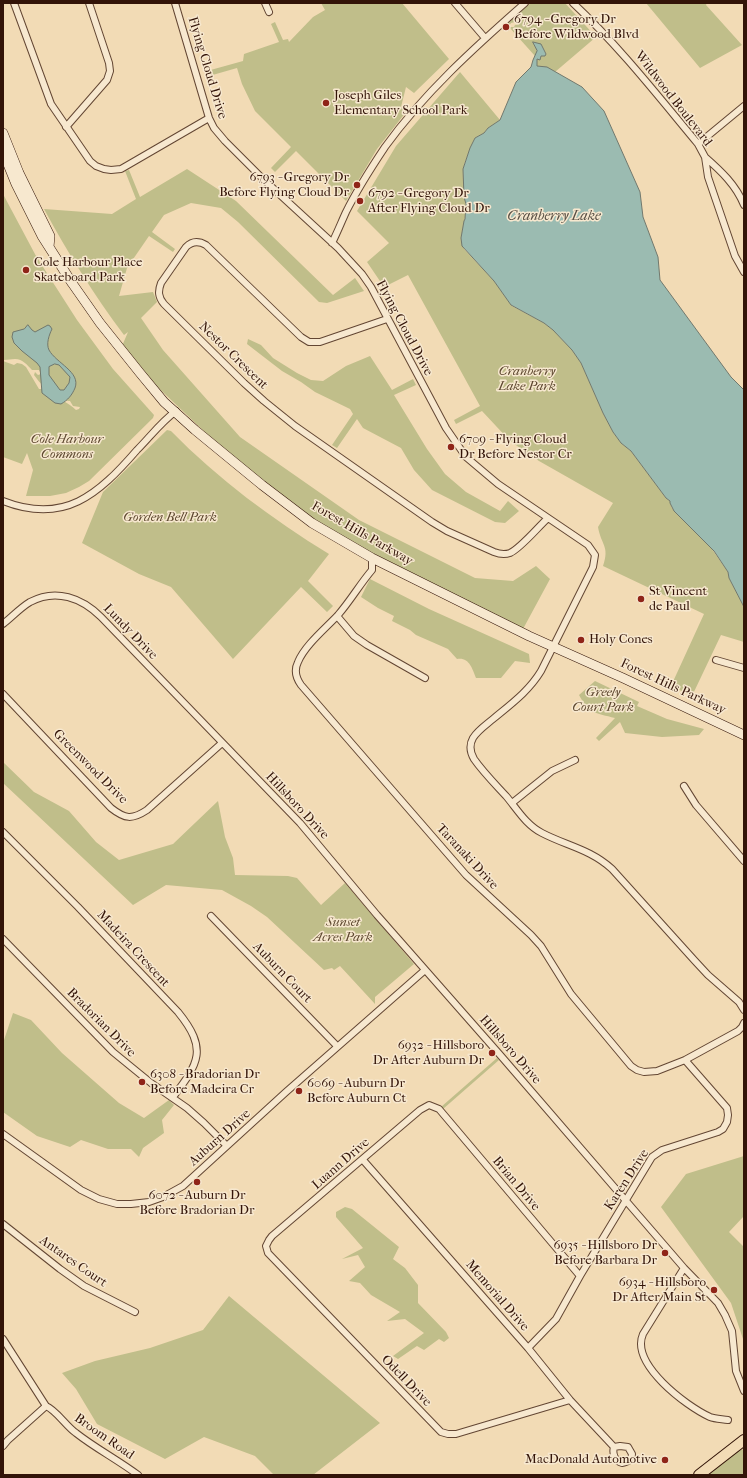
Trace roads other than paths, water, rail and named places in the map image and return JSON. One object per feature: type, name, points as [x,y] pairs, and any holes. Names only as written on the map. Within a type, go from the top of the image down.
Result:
[{"type":"main road","name":"Forest Hills Parkway","points":[[3,133],[19,173],[50,236],[50,247]]},
{"type":"main road","name":"Forest Hills Parkway","points":[[3,152],[28,209],[42,236],[100,323],[164,402],[176,411],[195,430],[280,500],[312,523],[372,558],[554,647],[744,735]]},
{"type":"main road","points":[[698,1475],[744,1439]]},
{"type":"street","points":[[14,3],[45,92],[66,127],[87,158],[93,164],[104,169],[115,170],[125,167],[209,118]]},
{"type":"street","points":[[66,127],[107,80],[110,71],[109,63],[89,3]]},
{"type":"street","name":"Flying Cloud Drive","points":[[175,3],[209,118],[217,132],[264,180],[332,243],[366,280],[446,428],[466,457],[490,478],[588,545],[595,555],[593,567],[554,647]]},
{"type":"street","points":[[265,3],[269,12]]},
{"type":"street","points":[[455,3],[485,38]]},
{"type":"street","points":[[332,243],[348,208],[385,148],[415,111],[485,38],[525,3]]},
{"type":"street","name":"Wildwood Boulevard","points":[[573,3],[598,26],[627,58],[698,144],[705,157],[730,181],[744,205]]},
{"type":"street","points":[[698,144],[744,106]]},
{"type":"street","name":"Wildwood Boulevard","points":[[705,157],[708,177],[733,249],[744,272]]},
{"type":"street","name":"Nestor Crescent","points":[[387,319],[320,342],[309,342],[302,338],[206,245],[198,242],[191,243],[186,247],[161,283],[159,289],[159,296],[164,304],[264,401],[295,426],[432,522],[460,537],[502,554],[508,553],[515,549],[548,518]]},
{"type":"street","points":[[3,500],[23,508],[40,510],[63,508],[80,501],[92,494],[127,462],[165,419],[176,411]]},
{"type":"street","name":"Taranaki Drive","points":[[372,558],[372,570],[348,603],[307,648],[299,659],[296,672],[301,685],[466,875],[541,946],[571,994],[629,1064],[640,1071],[652,1072],[686,1060],[738,1031],[744,1023]]},
{"type":"street","name":"Lundy Drive","points":[[3,624],[22,607],[48,596],[67,596],[82,602],[101,617],[222,743]]},
{"type":"street","points":[[337,616],[354,636],[425,678]]},
{"type":"street","points":[[554,647],[531,685],[476,734],[472,741],[471,753],[474,759],[527,821],[541,833],[590,852],[612,869],[634,891],[708,975],[739,1002],[744,1010]]},
{"type":"street","points":[[716,660],[744,668]]},
{"type":"street","name":"Greenwood Drive","points":[[3,694],[112,808],[123,816],[134,817],[147,810],[222,743]]},
{"type":"street","name":"Hillsboro Drive","points":[[222,743],[300,823],[425,970],[684,1268],[718,1303],[725,1315],[734,1340],[738,1377],[744,1391]]},
{"type":"street","points":[[512,804],[552,771],[575,760]]},
{"type":"street","points":[[684,786],[696,805],[744,861]]},
{"type":"street","name":"Madeira Crescent","points":[[3,832],[78,907],[178,1012],[190,1028],[196,1045],[196,1061],[191,1073],[173,1097]]},
{"type":"street","name":"Auburn Court","points":[[211,916],[337,1046]]},
{"type":"street","name":"Bradorian Drive","points":[[3,939],[113,1052],[151,1083],[173,1097],[204,1123],[227,1146]]},
{"type":"street","name":"Auburn Drive","points":[[3,1134],[81,1190],[99,1199],[122,1204],[149,1202],[171,1193],[183,1186],[337,1046],[425,970]]},
{"type":"street","name":"Karen Drive","points":[[528,1348],[556,1318],[648,1162],[655,1154],[669,1147],[721,1131],[727,1122],[728,1115],[725,1105],[686,1060]]},
{"type":"street","name":"Luann Drive","points":[[266,1246],[272,1236],[420,1110],[429,1106],[435,1107]]},
{"type":"street","name":"Brian Drive","points":[[435,1107],[439,1109],[580,1276]]},
{"type":"street","name":"Memorial Drive","points":[[363,1160],[528,1348],[570,1400],[614,1447]]},
{"type":"street","name":"Antares Court","points":[[3,1224],[60,1270],[84,1286],[135,1312]]},
{"type":"street","name":"Odell Drive","points":[[266,1246],[268,1253],[441,1432],[456,1434],[570,1400]]},
{"type":"street","points":[[684,1268],[643,1334],[640,1341],[641,1351],[659,1379],[678,1396],[700,1412],[712,1418],[728,1420]]},
{"type":"street","name":"Broom Road","points":[[3,1339],[46,1406],[50,1408],[79,1436],[138,1475]]},
{"type":"street","points":[[3,1446],[46,1406]]},
{"type":"water","name":"Cranberry Lake","points":[[533,42],[541,44],[546,54],[545,56],[541,56],[540,60],[537,59],[537,66],[547,67],[582,87],[604,111],[640,192],[643,217],[658,257],[660,280],[731,377],[744,390],[744,607],[729,578],[728,572],[714,551],[674,511],[670,501],[666,498],[631,451],[621,443],[613,432],[581,363],[572,350],[553,330],[544,323],[511,305],[494,281],[462,246],[461,238],[466,204],[464,197],[463,169],[470,148],[475,138],[484,133],[488,128],[500,120],[516,82],[531,67],[537,51]]},
{"type":"water","points":[[28,325],[35,332],[48,325],[52,329],[49,337],[48,348],[52,355],[71,372],[76,382],[75,388],[71,395],[61,404],[55,403],[42,393],[40,367],[14,343],[12,337],[13,332],[24,329]],"holes":[[[55,364],[59,365],[70,377],[69,383],[64,390],[60,390],[49,375],[49,367]]]},
{"type":"place","name":"6794 - Gregory Dr Before Wildwood Blvd","points":[[506,27]]},
{"type":"place","name":"Joseph Giles Elementary School Park","points":[[326,103]]},
{"type":"place","name":"6793 - Gregory Dr Before Flying Cloud Dr","points":[[357,185]]},
{"type":"place","name":"6792 - Gregory Dr After Flying Cloud Dr","points":[[360,201]]},
{"type":"place","name":"Cole Harbour Place Skateboard Park","points":[[26,270]]},
{"type":"place","name":"6709 - Flying Cloud Dr Before Nestor Cr","points":[[451,447]]},
{"type":"place","name":"St Vincent de Paul","points":[[641,599]]},
{"type":"place","name":"Holy Cones","points":[[581,640]]},
{"type":"place","name":"6932 - Hillsboro Dr After Auburn Dr","points":[[492,1053]]},
{"type":"place","name":"6308 - Bradorian Dr Before Madeira Cr","points":[[142,1082]]},
{"type":"place","name":"6069 - Auburn Dr Before Auburn Ct","points":[[299,1091]]},
{"type":"place","name":"6072 - Auburn Dr Before Bradorian Dr","points":[[197,1182]]},
{"type":"place","name":"6935 - Hillsboro Dr Before Barbara Dr","points":[[665,1253]]},
{"type":"place","name":"6934 - Hillsboro Dr After Main St","points":[[714,1290]]},
{"type":"place","name":"MacDonald Automotive","points":[[665,1460]]},
{"type":"park label","name":"Cranberry Lake Park","points":[[527,380]]},
{"type":"park label","name":"Cole Harbour Commons","points":[[67,448]]},
{"type":"park label","name":"Gorden Bell Park","points":[[170,518]]},
{"type":"park label","name":"Greely Court Park","points":[[603,700]]},
{"type":"park label","name":"Sunset Acres Park","points":[[343,930]]}]
